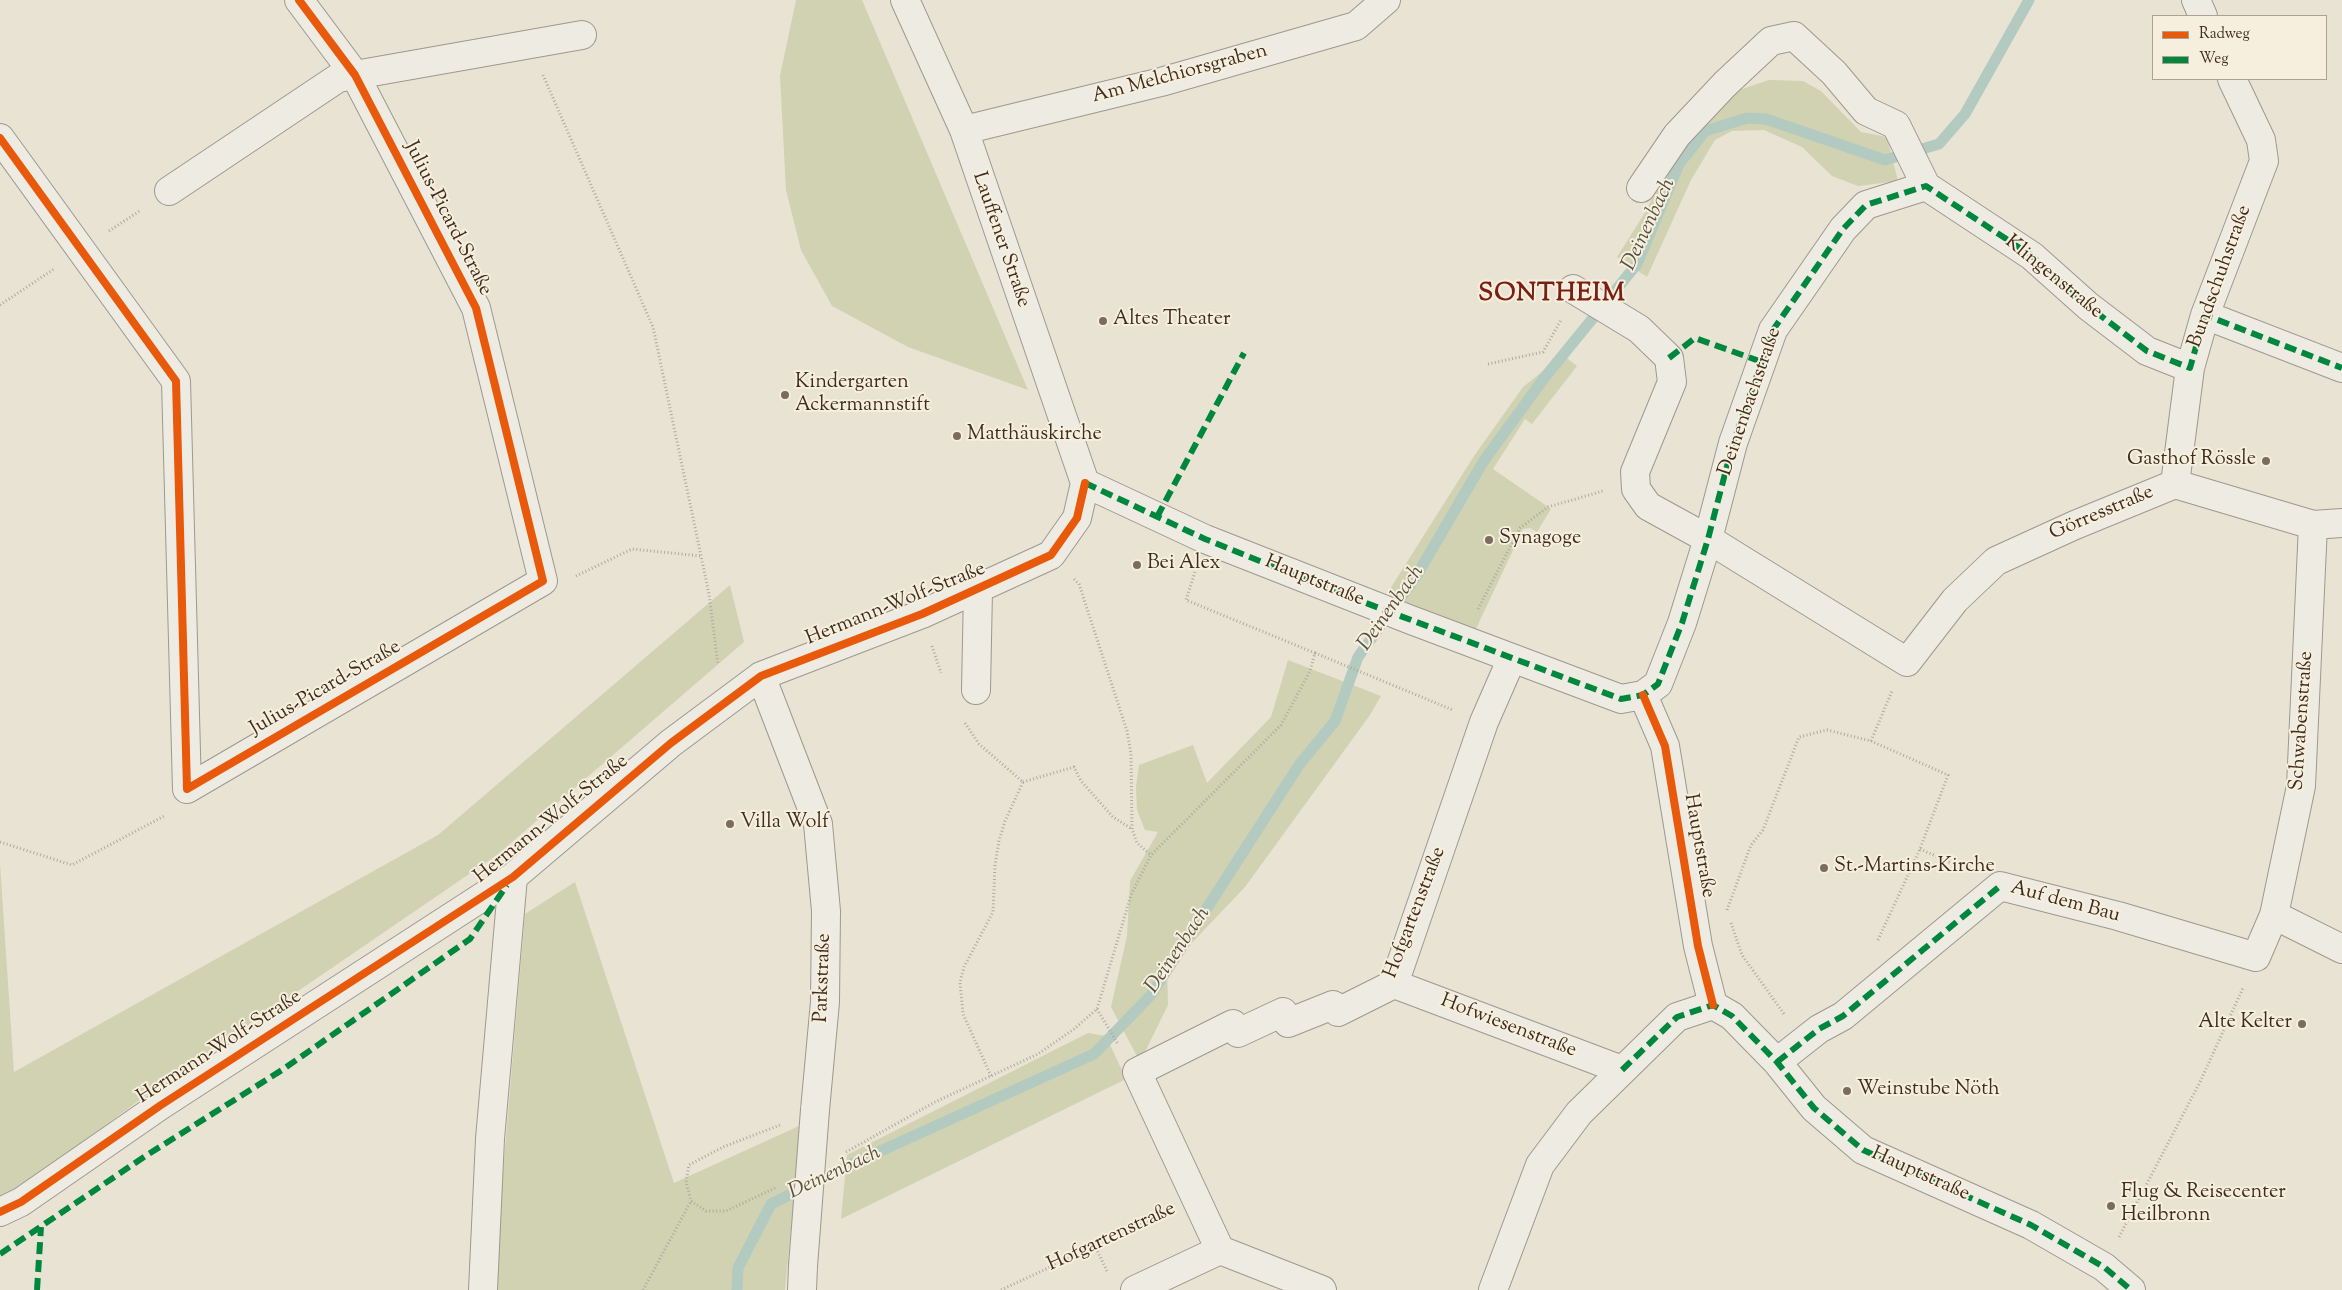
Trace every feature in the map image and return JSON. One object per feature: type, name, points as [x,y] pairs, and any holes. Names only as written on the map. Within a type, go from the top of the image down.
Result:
[{"type":"street","name":"Julius-Picard-Straße","points":[[187,789],[543,581],[476,308],[355,75],[299,0]]},
{"type":"street","name":"Lauffener Straße","points":[[905,0],[964,130],[1085,483]]},
{"type":"street","name":"Am Melchiorsgraben","points":[[964,130],[1161,82],[1356,26],[1386,0]]},
{"type":"street","points":[[2196,0],[2203,15]]},
{"type":"street","points":[[169,191],[338,78],[582,35]]},
{"type":"street","points":[[1641,188],[1677,135],[1725,84],[1771,41],[1794,36],[1834,73],[1866,111],[1896,125],[1926,186]]},
{"type":"street","name":"Bundschuhstraße","points":[[2175,484],[2190,368],[2205,315],[2264,161],[2262,140],[2232,80]]},
{"type":"street","points":[[0,138],[176,381],[187,789]]},
{"type":"street","name":"Klingenstraße","points":[[1926,186],[2032,256],[2088,306],[2147,351],[2190,368]]},
{"type":"street","name":"Deinenbachstraße","points":[[1643,695],[1658,684],[1682,623],[1708,539],[1733,443],[1773,330],[1843,229],[1866,205],[1926,186]]},
{"type":"street","points":[[1574,290],[1639,329],[1668,358],[1672,382],[1635,472],[1636,489],[1648,506],[1708,539]]},
{"type":"street","points":[[2205,315],[2342,368]]},
{"type":"street","name":"Hauptstraße","points":[[1085,483],[1205,538],[1342,594],[1622,699],[1643,695],[1664,746],[1698,946],[1713,1005],[1732,1016],[1777,1062],[1814,1108],[1863,1150],[2031,1225],[2104,1267],[2132,1290]]},
{"type":"street","name":"Hermann-Wolf-Straße","points":[[0,1212],[20,1202],[161,1105],[512,877],[671,743],[761,676],[922,614],[1051,555],[1077,518],[1085,483]]},
{"type":"street","name":"Görresstraße","points":[[1708,539],[1906,662],[1955,600],[1996,561],[2075,525],[2175,484],[2313,525],[2342,523]]},
{"type":"street","name":"Schwabenstraße","points":[[2274,915],[2301,786],[2313,525]]},
{"type":"street","points":[[976,690],[978,590]]},
{"type":"street","name":"Hofgartenstraße","points":[[1220,1250],[1137,1072],[1234,1024],[1238,1033],[1283,1012],[1288,1023],[1333,1005],[1338,1012],[1394,984],[1484,722],[1512,658]]},
{"type":"street","name":"Parkstraße","points":[[761,676],[818,824],[826,911],[826,993],[802,1278]]},
{"type":"street","name":"Hermann-Wolf-Straße","points":[[483,1290],[490,1139],[512,877]]},
{"type":"street","name":"Auf dem Bau","points":[[1777,1062],[1819,1029],[1843,1016],[2000,886],[2118,916],[2256,957]]},
{"type":"street","points":[[2256,957],[2274,915],[2342,949]]},
{"type":"street","name":"Hofwiesenstraße","points":[[1394,984],[1622,1070]]},
{"type":"street","points":[[1493,1290],[1540,1165],[1579,1113],[1676,1018],[1713,1005]]},
{"type":"street","points":[[1135,1290],[1220,1250],[1322,1290]]},
{"type":"path","points":[[530,44],[653,327],[709,594],[718,663]]},
{"type":"path","points":[[1488,364],[1544,352],[1574,290]]},
{"type":"path","points":[[1451,634],[1473,619],[1520,528],[1548,507],[1598,491],[1636,489]]},
{"type":"path","points":[[1205,538],[1186,600],[1238,619],[1315,653],[1484,722]]},
{"type":"path","points":[[543,581],[568,580],[632,550],[701,556]]},
{"type":"path","points":[[1051,555],[1079,584],[1127,731],[1131,754],[1132,829],[1137,843],[1151,855]]},
{"type":"path","points":[[844,1153],[935,1102],[1038,1054],[1074,1029],[1097,1009],[1131,895],[1151,855],[1281,726],[1310,671],[1315,653]]},
{"type":"path","points":[[1871,741],[1882,711]]},
{"type":"path","points":[[964,721],[979,744],[1023,782]]},
{"type":"path","points":[[1726,912],[1751,845],[1763,830],[1799,737],[1827,730],[1871,741],[1948,775],[1920,849],[1875,946]]},
{"type":"path","points":[[991,1076],[963,1014],[960,982],[964,967],[993,912],[995,865],[999,842],[1005,821],[1023,782],[1074,767],[1081,781],[1113,817],[1132,829]]},
{"type":"path","points":[[0,842],[72,865],[165,815],[187,789]]},
{"type":"path","points":[[1920,849],[2000,886]]},
{"type":"path","points":[[1730,921],[1742,955],[1803,1041]]},
{"type":"path","points":[[2104,1267],[2200,1082],[2256,957]]},
{"type":"path","points":[[1097,1009],[1137,1072]]},
{"type":"path","points":[[783,1184],[726,1211],[706,1211],[691,1201],[686,1182],[689,1166],[724,1147],[815,1110]]},
{"type":"path","points":[[643,1290],[691,1201]]},
{"type":"path","points":[[1096,1248],[1108,1273]]},
{"type":"green space","points":[[796,0],[862,0],[1028,390],[908,347],[832,306],[801,250],[786,190],[780,76]]},
{"type":"green space","points":[[1769,80],[1803,81],[1821,91],[1861,132],[1887,137],[1898,181],[1858,186],[1832,176],[1802,147],[1764,130],[1732,131],[1715,140],[1691,180],[1647,277],[1617,257],[1646,211],[1680,142],[1736,91]]},
{"type":"green space","points":[[1563,355],[1577,366],[1532,424],[1525,419],[1493,469],[1551,509],[1537,532],[1530,528],[1523,529],[1473,635],[1383,600],[1474,456],[1523,387]]},
{"type":"green space","points":[[730,585],[744,642],[497,855],[149,1093],[18,1190],[0,1198],[0,864],[14,1072],[438,835]]},
{"type":"green space","points":[[1288,660],[1381,696],[1370,715],[1245,887],[1167,969],[1168,1005],[1140,1062],[1111,1007],[1127,936],[1130,881],[1158,832],[1145,830],[1137,810],[1136,787],[1139,765],[1193,745],[1207,783],[1271,717]]},
{"type":"green space","points":[[575,882],[674,1183],[801,1125],[785,1290],[493,1290],[525,914]]},
{"type":"green space","points":[[1088,1033],[1106,1036],[1126,1079],[841,1219],[847,1155]]},
{"type":"waterway","name":"Deinenbach","points":[[737,1290],[738,1268],[771,1204],[852,1164],[1094,1054],[1151,995],[1299,765],[1335,721],[1358,657],[1417,575],[1483,462],[1545,377],[1637,264],[1679,164],[1705,131],[1747,118],[1766,119],[1885,160],[1939,144],[1965,114],[2029,0]]},
{"type":"marked path","points":[[1085,483],[1205,539],[1342,594],[1621,699],[1643,695],[1658,684],[1682,623],[1708,539],[1733,443],[1773,330],[1843,229],[1866,205],[1926,186],[2032,256],[2088,306],[2147,351],[2190,368],[2205,315],[2342,368]]},
{"type":"marked path","points":[[1669,358],[1695,338],[1762,362]]},
{"type":"marked path","points":[[1157,517],[1244,353]]},
{"type":"marked path","points":[[0,1254],[147,1155],[282,1070],[470,939],[507,885]]},
{"type":"marked path","points":[[1777,1062],[1819,1029],[1843,1016],[2000,886]]},
{"type":"marked path","points":[[1622,1070],[1677,1017],[1713,1005],[1732,1016],[1777,1062],[1814,1108],[1863,1150],[2031,1225],[2104,1267],[2131,1290]]},
{"type":"marked path","points":[[37,1290],[41,1227]]},
{"type":"cycle path","points":[[0,138],[176,381],[187,789],[543,581],[476,308],[355,75],[299,0]]},
{"type":"cycle path","points":[[0,1212],[21,1202],[161,1105],[513,877],[671,743],[761,676],[922,614],[1051,555],[1077,518],[1085,483]]},
{"type":"cycle path","points":[[1643,695],[1665,746],[1698,946],[1713,1005]]},
{"type":"place","name":"Altes Theater","points":[[1103,321]]},
{"type":"place","name":"Kindergarten Ackermannstift","points":[[785,395]]},
{"type":"place","name":"Matthäuskirche","points":[[957,436]]},
{"type":"place","name":"Gasthof Rössle","points":[[2266,461]]},
{"type":"place","name":"Synagoge","points":[[1489,540]]},
{"type":"place","name":"Bei Alex","points":[[1137,565]]},
{"type":"place","name":"Villa Wolf","points":[[730,824]]},
{"type":"place","name":"St.-Martins-Kirche","points":[[1824,868]]},
{"type":"place","name":"Alte Kelter","points":[[2302,1024]]},
{"type":"place","name":"Weinstube Nöth","points":[[1847,1091]]},
{"type":"place","name":"Flug & Reisecenter Heilbronn","points":[[2111,1206]]},
{"type":"district","name":"SONTHEIM","points":[[1552,296]]}]
